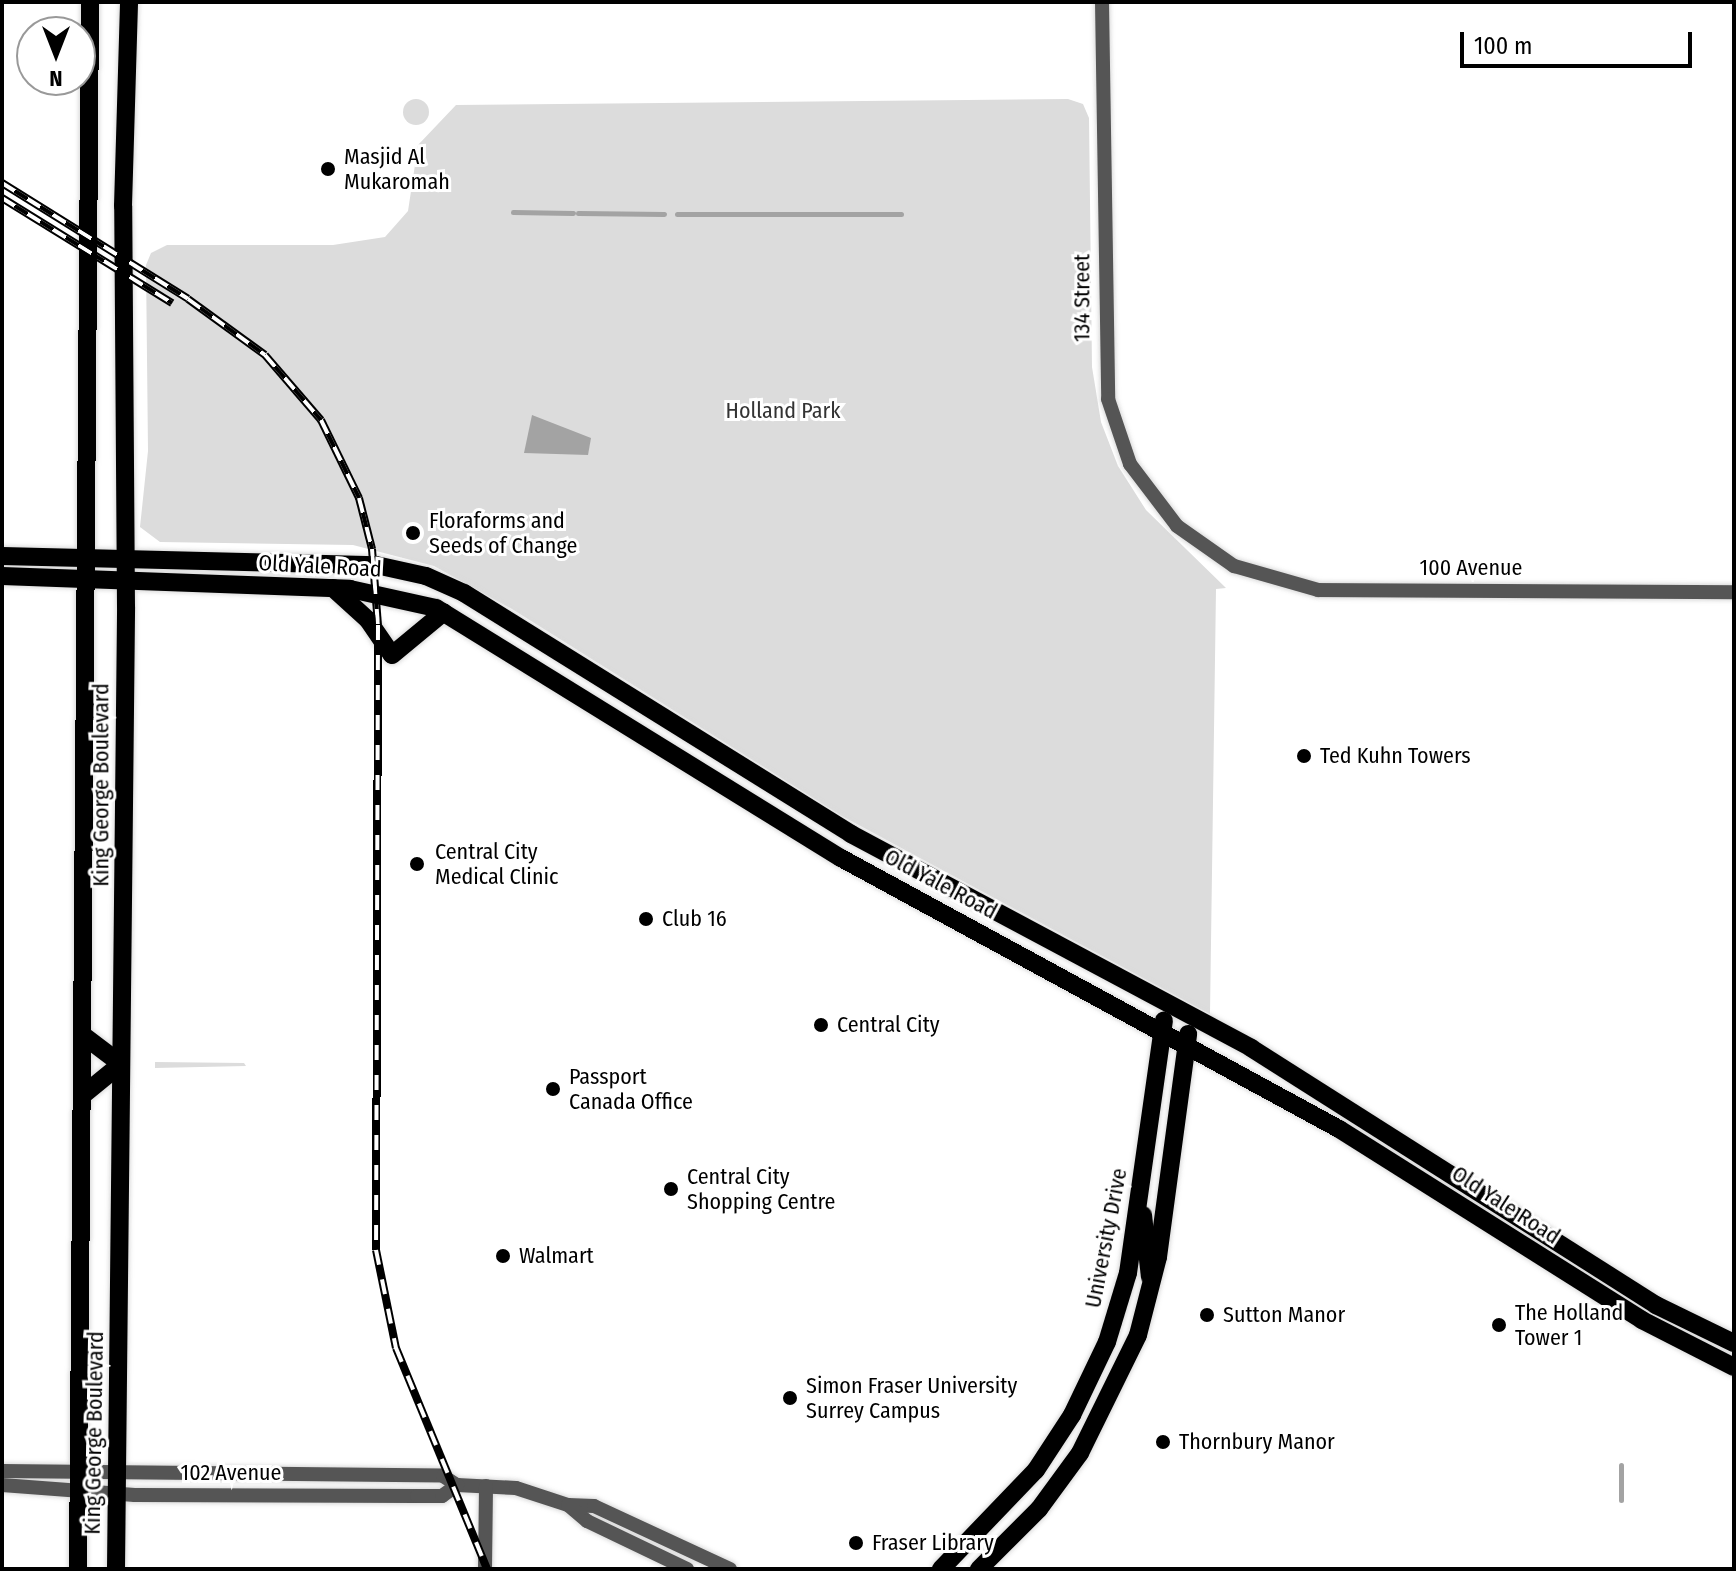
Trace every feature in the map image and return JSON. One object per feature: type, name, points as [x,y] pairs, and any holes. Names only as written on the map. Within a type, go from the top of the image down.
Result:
[{"type":"main road","name":"King George Boulevard","points":[[78,1569],[90,2]]},
{"type":"main road","name":"King George Boulevard","points":[[116,1569],[126,582],[122,218],[129,2]]},
{"type":"main road","points":[[2,556],[126,559]]},
{"type":"main road","name":"Old Yale Road","points":[[126,559],[352,563],[426,576],[501,614],[812,810],[1191,1015],[1364,1117],[1656,1305],[1734,1343]]},
{"type":"main road","points":[[2,576],[87,579]]},
{"type":"main road","name":"Old Yale Road","points":[[87,579],[333,588],[394,595],[444,612],[794,829],[1187,1043],[1411,1172],[1642,1320],[1734,1367]]},
{"type":"main road","points":[[333,588],[368,620],[392,655],[444,612]]},
{"type":"main road","points":[[794,829],[812,810]]},
{"type":"main road","name":"University Drive","points":[[941,1569],[1017,1492],[1085,1393],[1117,1316],[1139,1200],[1166,1003]]},
{"type":"main road","points":[[979,1569],[1039,1509],[1087,1443],[1120,1379],[1152,1287],[1191,1015]]},
{"type":"main road","points":[[83,1095],[121,1064],[84,1036]]},
{"type":"main road","points":[[1139,1200],[1152,1287]]},
{"type":"street","name":"134 Street","points":[[1102,2],[1108,399],[1140,482],[1177,526],[1214,554]]},
{"type":"street","name":"100 Avenue","points":[[1214,554],[1273,581],[1318,590],[1734,592]]},
{"type":"street","name":"102 Avenue","points":[[2,1471],[80,1480],[118,1495],[442,1496],[457,1485]]},
{"type":"street","name":"102 Avenue","points":[[2,1485],[80,1480],[118,1472],[443,1476],[457,1485],[522,1489],[568,1505],[609,1511],[730,1569]]},
{"type":"street","points":[[485,1569],[486,1486]]},
{"type":"street","name":"102 Avenue","points":[[568,1505],[587,1521],[687,1569]]},
{"type":"green space","points":[[416,99],[425,103],[429,112],[425,121],[416,125],[407,121],[403,112],[407,103]]},
{"type":"green space","name":"Holland Park","points":[[1068,99],[1083,104],[1089,118],[1092,367],[1101,422],[1118,466],[1146,510],[1226,588],[1216,589],[1210,1014],[842,816],[512,609],[434,566],[353,545],[160,542],[140,527],[148,451],[146,265],[151,253],[167,245],[333,245],[385,237],[408,211],[418,145],[456,105]]},
{"type":"green space","points":[[155,1062],[244,1063],[246,1066],[155,1068]]},
{"type":"shaded area","points":[[532,415],[591,438],[588,455],[524,453]]},
{"type":"waterway","points":[[513,212],[573,213]]},
{"type":"waterway","points":[[578,213],[664,214]]},
{"type":"waterway","points":[[677,214],[901,214]]},
{"type":"waterway","points":[[1621,1465],[1621,1500]]},
{"type":"railway","points":[[2,183],[188,299],[265,355],[321,420],[359,498],[372,549],[378,625],[376,1250],[396,1348],[487,1569]]},
{"type":"railway","points":[[2,198],[172,303]]},
{"type":"place","name":"Masjid Al Mukaromah","points":[[328,169]]},
{"type":"place","name":"Floraforms and Seeds of Change","points":[[413,533]]},
{"type":"place","name":"Ted Kuhn Towers","points":[[1304,756]]},
{"type":"place","name":"Central City Medical Clinic","points":[[417,864]]},
{"type":"place","name":"Club 16","points":[[646,919]]},
{"type":"place","name":"Central City","points":[[821,1025]]},
{"type":"place","name":"Passport Canada Office","points":[[553,1089]]},
{"type":"place","name":"Central City Shopping Centre","points":[[671,1189]]},
{"type":"place","name":"Walmart","points":[[503,1256]]},
{"type":"place","name":"Sutton Manor","points":[[1207,1315]]},
{"type":"place","name":"The Holland Tower 1","points":[[1499,1325]]},
{"type":"place","name":"Simon Fraser University Surrey Campus","points":[[790,1398]]},
{"type":"place","name":"Thornbury Manor","points":[[1163,1442]]},
{"type":"place","name":"Fraser Library","points":[[856,1543]]}]
